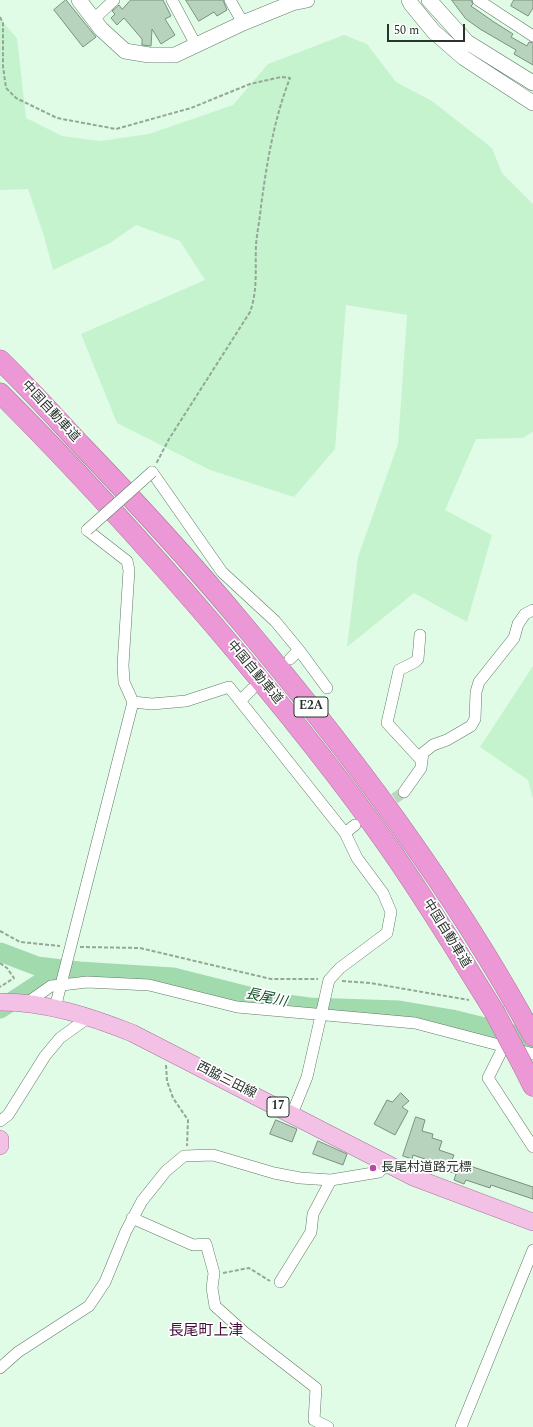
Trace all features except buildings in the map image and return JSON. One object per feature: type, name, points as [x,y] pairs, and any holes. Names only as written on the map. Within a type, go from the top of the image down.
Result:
[{"type":"highway","name":"中国自動車道","points":[[0,360],[25,384],[203,576],[292,683],[354,761],[457,908],[533,1036]]},
{"type":"highway","name":"中国自動車道","points":[[0,393],[54,447],[138,538],[273,694],[392,852],[437,919],[494,1011],[528,1059],[533,1086]]},
{"type":"main road","name":"西脇三田線","points":[[0,1002],[24,1003],[55,1008],[89,1017],[132,1033],[413,1177],[533,1222]]},
{"type":"main road","points":[[0,1139],[0,1146]]},
{"type":"street","points":[[79,0],[94,19],[125,52],[148,55],[175,55],[285,3],[307,0]]},
{"type":"street","points":[[94,19],[114,0]]},
{"type":"street","points":[[172,0],[196,45]]},
{"type":"street","points":[[230,0],[243,23]]},
{"type":"street","points":[[410,0],[411,4],[434,32],[464,58],[533,103]]},
{"type":"street","points":[[429,0],[466,42],[533,83]]},
{"type":"street","points":[[478,0],[532,34]]},
{"type":"street","points":[[55,1008],[72,947],[133,702],[124,682],[123,665],[129,570],[127,561],[86,530],[152,472],[222,572],[275,621],[327,688]]},
{"type":"street","points":[[404,792],[422,768],[423,753],[433,745],[447,740],[471,726],[475,719],[476,692],[479,682],[514,638],[518,624],[525,614],[533,610]]},
{"type":"street","points":[[420,635],[418,659],[415,662],[405,665],[399,670],[388,723],[422,761]]},
{"type":"street","points":[[290,659],[299,650]]},
{"type":"street","points":[[133,702],[152,704],[186,701],[229,687],[345,833],[357,858],[383,893],[391,912],[387,933],[340,968],[329,980],[307,1078],[292,1114]]},
{"type":"street","points":[[240,700],[252,689]]},
{"type":"street","points":[[345,833],[356,825]]},
{"type":"street","points":[[24,1003],[51,986],[87,982],[149,986],[237,1007],[415,1023],[504,1046],[528,1059]]},
{"type":"street","points":[[0,1121],[8,1115],[45,1056],[60,1038],[89,1017]]},
{"type":"street","points":[[504,1046],[488,1078],[533,1147]]},
{"type":"street","points":[[0,1368],[18,1352],[88,1306],[105,1282],[132,1218],[142,1201],[166,1171],[178,1159],[186,1156],[212,1155],[274,1173],[300,1178],[331,1180],[379,1172],[387,1164]]},
{"type":"street","points":[[280,1282],[311,1232],[313,1214],[331,1180]]},
{"type":"street","points":[[132,1218],[193,1245],[206,1244],[214,1273],[212,1288],[215,1306],[244,1332],[316,1388],[314,1420],[328,1427]]},
{"type":"street","points":[[461,1427],[533,1250]]},
{"type":"path","points":[[0,17],[3,23],[3,66],[6,88],[16,98],[26,104],[57,118],[116,129],[191,108],[250,84],[281,77],[290,78],[274,127],[266,167],[256,246],[257,262],[254,300],[250,312],[169,439],[152,472]]},
{"type":"path","points":[[0,931],[20,942],[72,947],[140,948],[271,979],[370,982],[469,1000]]},
{"type":"path","points":[[0,963],[7,968],[14,978],[0,987]]},
{"type":"path","points":[[166,1050],[167,1081],[173,1098],[188,1120],[186,1156]]},
{"type":"path","points":[[214,1273],[228,1274],[249,1268],[268,1281],[280,1282]]},
{"type":"green space","points":[[0,19],[17,38],[26,118],[62,136],[100,141],[149,134],[233,105],[268,64],[344,35],[367,44],[396,82],[432,101],[492,148],[502,173],[533,204],[533,432],[522,438],[476,439],[445,510],[492,535],[467,622],[414,593],[347,647],[358,557],[398,444],[407,315],[346,305],[335,449],[294,497],[210,470],[117,423],[81,334],[205,280],[180,241],[136,225],[110,243],[53,270],[44,236],[28,189],[0,190]]},
{"type":"green space","points":[[533,666],[533,799],[528,780],[480,747]]},
{"type":"waterway","name":"長尾川","points":[[0,952],[37,966],[79,971],[173,977],[272,1002],[309,1007],[399,1010],[452,1019],[533,1039]]},
{"type":"waterway","points":[[0,1009],[40,983],[72,974]]},
{"type":"tunnel","points":[[381,808],[404,792]]},
{"type":"place","name":"長尾村道路元標","points":[[373,1168]]},
{"type":"district","name":"長尾町上津","points":[[206,1332]]}]
